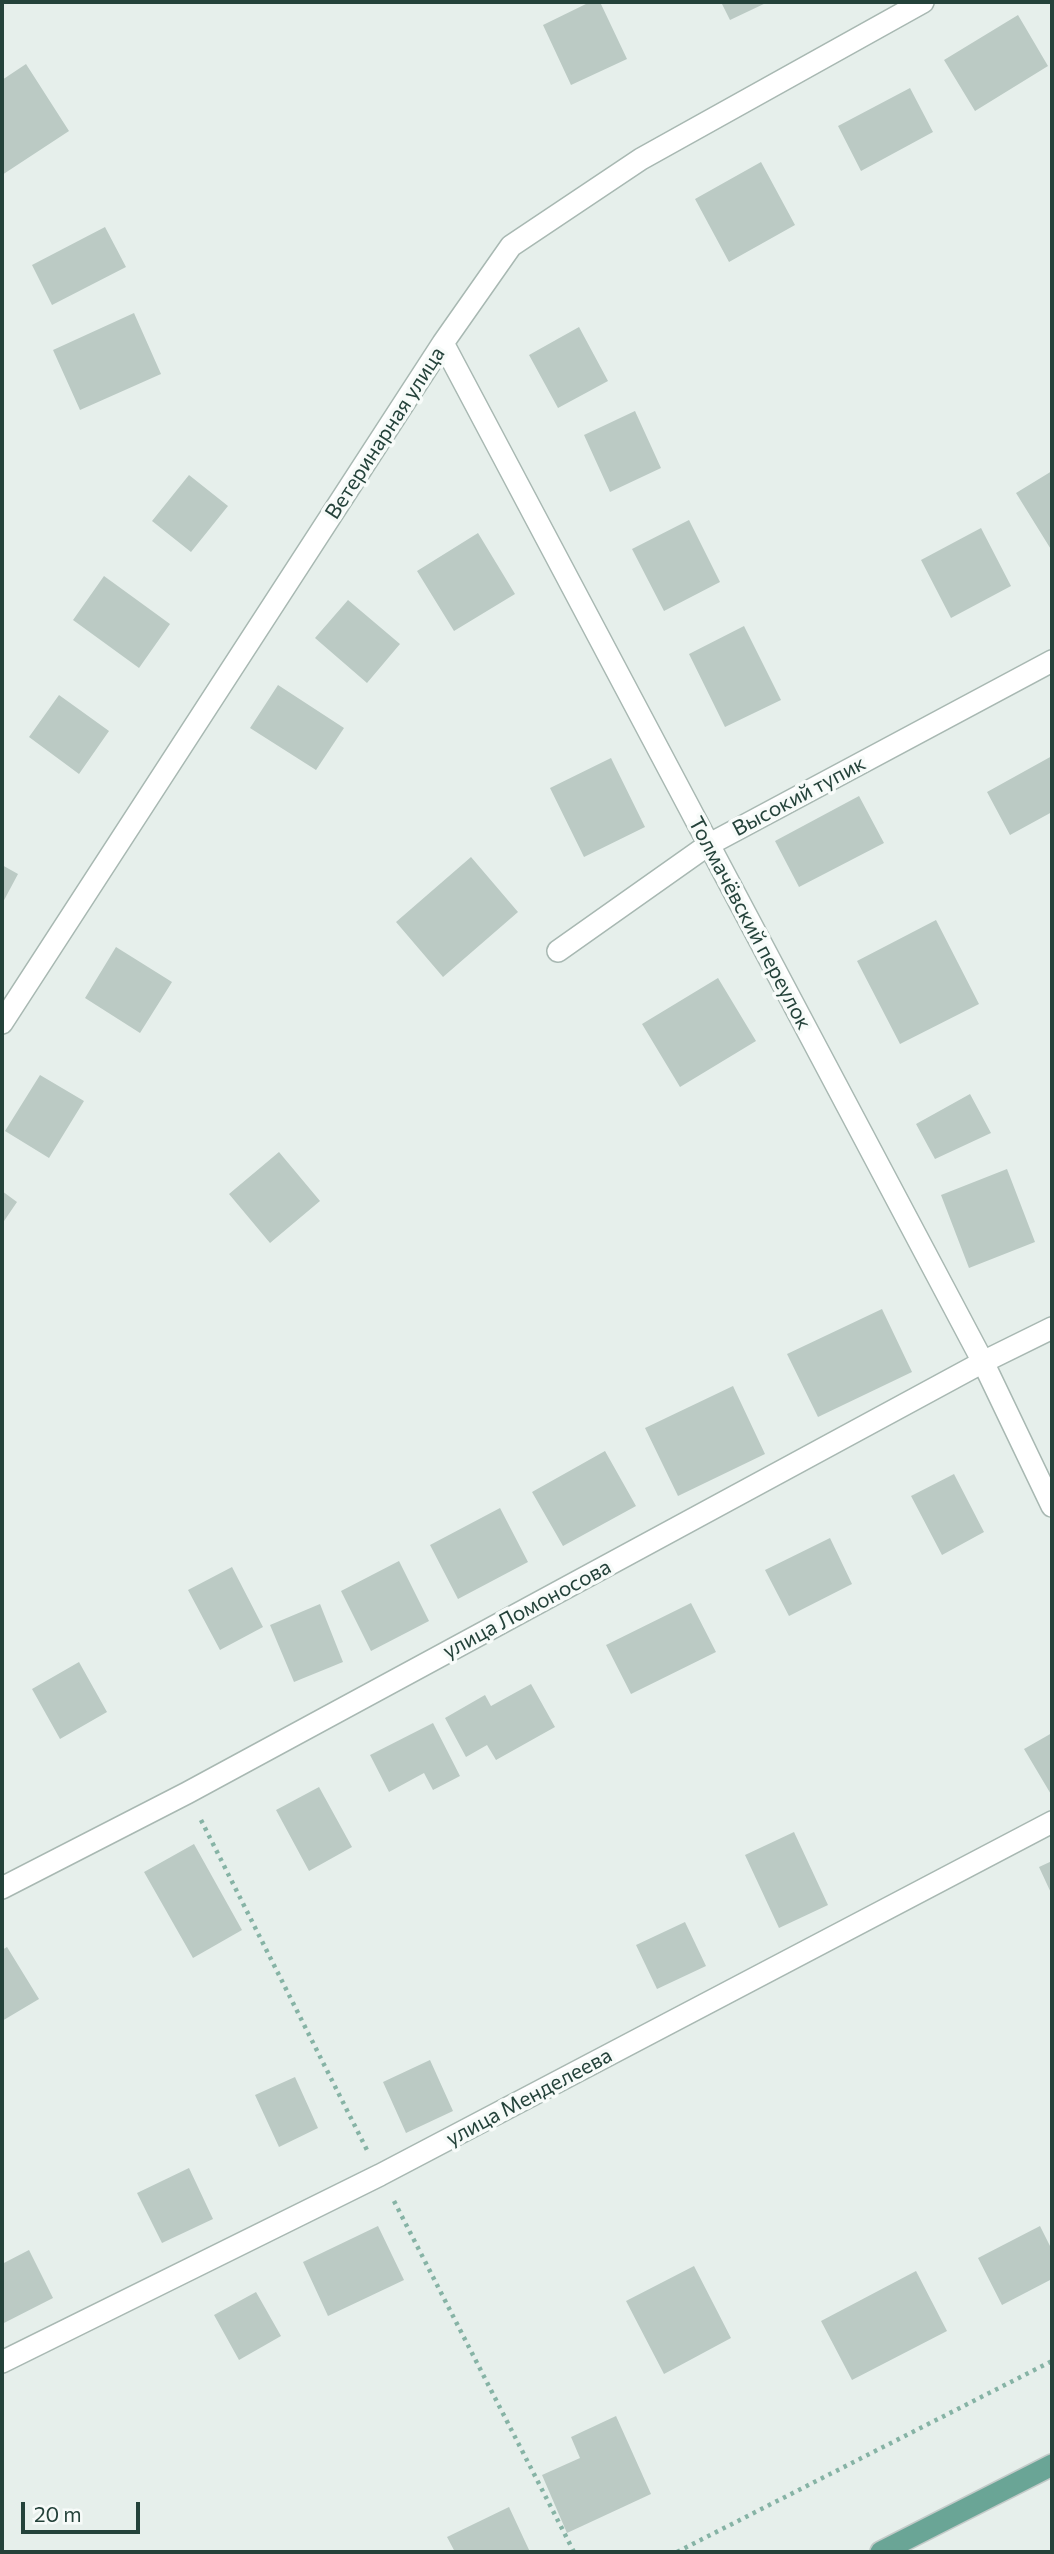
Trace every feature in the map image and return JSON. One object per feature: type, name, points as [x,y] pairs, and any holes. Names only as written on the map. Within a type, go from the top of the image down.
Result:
[{"type":"main road","points":[[881,2552],[1052,2465]]},
{"type":"street","name":"Ветеринарная улица","points":[[2,1023],[443,343],[511,246],[641,159],[923,2]]},
{"type":"street","name":"Толмачёвский переулок","points":[[443,343],[983,1362],[1052,1506]]},
{"type":"street","name":"Высокий тупик","points":[[558,951],[708,845],[1052,661]]},
{"type":"street","name":"улица Ломоносова","points":[[2,1888],[187,1793],[983,1362],[1052,1328]]},
{"type":"street","name":"улица Менделеева","points":[[2,2362],[380,2175],[1052,1822]]},
{"type":"path","points":[[677,2552],[1052,2361]]},
{"type":"building","points":[[590,2],[600,2],[627,59],[571,85],[543,25]]},
{"type":"building","points":[[721,2],[768,2],[730,20]]},
{"type":"building","points":[[1018,15],[1048,66],[975,111],[944,60]]},
{"type":"building","points":[[26,64],[69,131],[2,175],[2,80]]},
{"type":"building","points":[[910,88],[933,132],[861,171],[838,126]]},
{"type":"building","points":[[761,162],[795,225],[729,262],[695,199]]},
{"type":"building","points":[[105,227],[126,267],[52,305],[32,265]]},
{"type":"building","points":[[134,313],[161,374],[80,410],[53,350]]},
{"type":"building","points":[[579,327],[608,381],[558,408],[529,355]]},
{"type":"building","points":[[635,411],[661,468],[610,492],[584,435]]},
{"type":"building","points":[[1052,471],[1052,551],[1016,493]]},
{"type":"building","points":[[189,475],[228,506],[191,552],[152,521]]},
{"type":"building","points":[[689,520],[720,582],[664,611],[632,549]]},
{"type":"building","points":[[981,528],[1011,586],[951,618],[921,560]]},
{"type":"building","points":[[478,533],[515,594],[454,631],[417,571]]},
{"type":"building","points":[[104,576],[170,624],[139,668],[73,620]]},
{"type":"building","points":[[348,600],[400,644],[367,683],[315,638]]},
{"type":"building","points":[[744,626],[781,700],[725,727],[689,654]]},
{"type":"building","points":[[278,685],[344,728],[316,770],[250,728]]},
{"type":"building","points":[[59,695],[109,731],[79,774],[29,737]]},
{"type":"building","points":[[1052,756],[1052,812],[1010,835],[987,792]]},
{"type":"building","points":[[611,758],[645,827],[584,857],[550,788]]},
{"type":"building","points":[[859,796],[884,843],[799,887],[775,841]]},
{"type":"building","points":[[471,857],[518,912],[443,977],[396,922]]},
{"type":"building","points":[[2,865],[18,874],[2,904]]},
{"type":"building","points":[[936,920],[979,1004],[900,1044],[857,961]]},
{"type":"building","points":[[116,947],[172,982],[140,1033],[85,998]]},
{"type":"building","points":[[718,978],[756,1041],[680,1087],[642,1024]]},
{"type":"building","points":[[40,1075],[84,1101],[49,1158],[5,1131]]},
{"type":"building","points":[[970,1094],[991,1133],[935,1159],[916,1124]]},
{"type":"building","points":[[279,1152],[320,1201],[270,1243],[229,1194]]},
{"type":"building","points":[[1007,1169],[1035,1242],[969,1268],[941,1195]]},
{"type":"building","points":[[2,1191],[17,1202],[2,1224]]},
{"type":"building","points":[[882,1309],[912,1372],[818,1417],[787,1354]]},
{"type":"building","points":[[733,1386],[765,1454],[678,1496],[645,1428]]},
{"type":"building","points":[[605,1451],[636,1506],[563,1546],[532,1492]]},
{"type":"building","points":[[954,1474],[984,1532],[942,1555],[911,1496]]},
{"type":"building","points":[[500,1508],[528,1562],[458,1599],[430,1545]]},
{"type":"building","points":[[830,1538],[852,1584],[789,1616],[765,1570]]},
{"type":"building","points":[[399,1561],[429,1621],[371,1651],[341,1591]]},
{"type":"building","points":[[232,1567],[263,1627],[220,1650],[188,1590]]},
{"type":"building","points":[[691,1603],[716,1652],[631,1694],[606,1645]]},
{"type":"building","points":[[320,1604],[343,1662],[294,1682],[270,1625]]},
{"type":"building","points":[[79,1662],[107,1712],[60,1739],[32,1689]]},
{"type":"building","points":[[531,1684],[555,1727],[496,1760],[487,1745],[466,1757],[445,1718],[485,1695],[491,1706]]},
{"type":"building","points":[[433,1723],[460,1776],[433,1790],[424,1773],[389,1792],[370,1755]]},
{"type":"building","points":[[1052,1733],[1052,1796],[1024,1749]]},
{"type":"building","points":[[319,1787],[352,1847],[309,1871],[276,1810]]},
{"type":"building","points":[[794,1832],[828,1905],[779,1928],[745,1855]]},
{"type":"building","points":[[194,1844],[242,1930],[193,1958],[144,1872]]},
{"type":"building","points":[[1052,1861],[1052,1895],[1039,1867]]},
{"type":"building","points":[[685,1922],[706,1966],[657,1989],[636,1945]]},
{"type":"building","points":[[7,1947],[39,1999],[2,2021],[2,1950]]},
{"type":"building","points":[[430,2060],[453,2111],[406,2133],[383,2082]]},
{"type":"building","points":[[295,2077],[318,2128],[279,2147],[255,2095]]},
{"type":"building","points":[[189,2168],[213,2219],[162,2243],[137,2193]]},
{"type":"building","points":[[378,2226],[404,2280],[328,2316],[303,2262]]},
{"type":"building","points":[[1040,2226],[1052,2250],[1052,2279],[1002,2305],[978,2258]]},
{"type":"building","points":[[29,2250],[53,2298],[2,2324],[2,2264]]},
{"type":"building","points":[[694,2266],[731,2338],[664,2374],[626,2301]]},
{"type":"building","points":[[916,2271],[947,2331],[852,2380],[821,2321]]},
{"type":"building","points":[[256,2292],[281,2336],[239,2360],[214,2315]]},
{"type":"building","points":[[616,2416],[651,2494],[567,2533],[542,2475],[580,2458],[571,2437]]},
{"type":"building","points":[[509,2507],[530,2552],[455,2552],[447,2537]]}]
